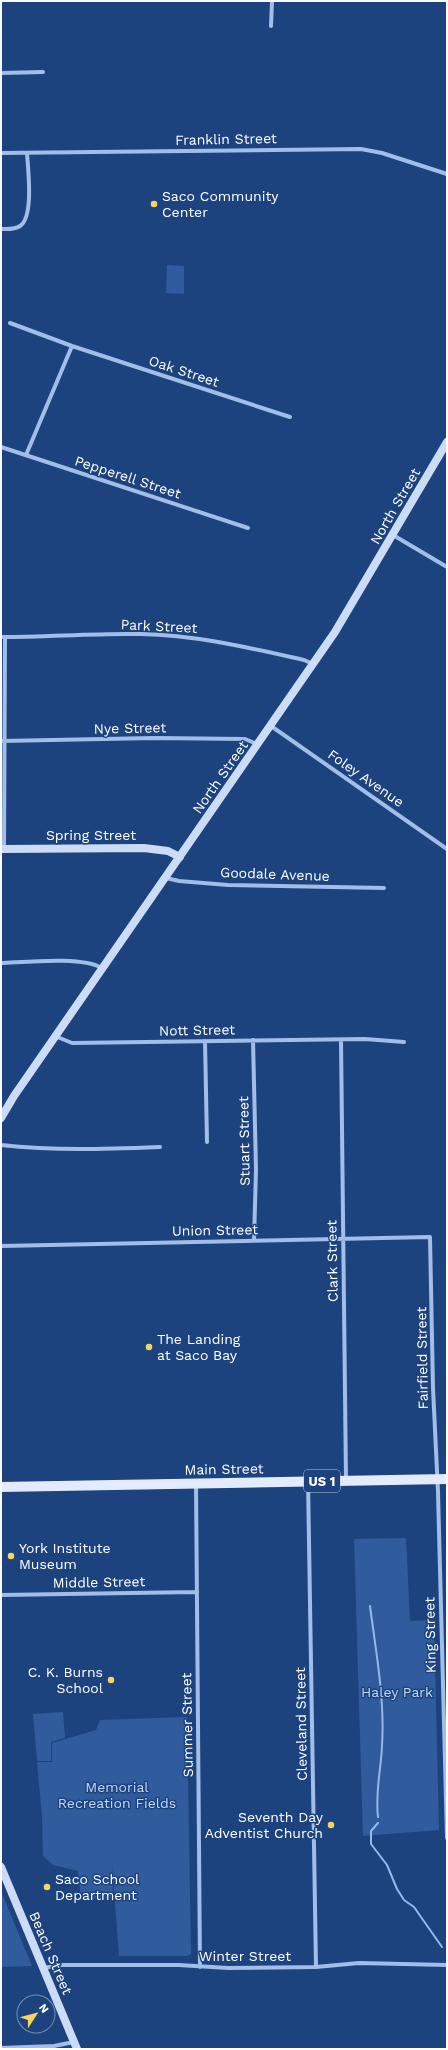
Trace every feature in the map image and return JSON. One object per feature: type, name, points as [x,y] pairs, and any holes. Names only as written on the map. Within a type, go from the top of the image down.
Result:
[{"type":"main road","name":"North Street","points":[[1,1118],[55,1036],[314,664],[343,620],[447,442]]},
{"type":"main road","name":"Spring Street","points":[[3,849],[144,848],[168,851],[180,857]]},
{"type":"main road","name":"Main Street","points":[[1,1486],[442,1479]]},
{"type":"main road","name":"Beach Street","points":[[1,1867],[75,2046]]},
{"type":"street","points":[[271,26],[272,1]]},
{"type":"street","points":[[1,73],[43,72]]},
{"type":"street","name":"Franklin Street","points":[[1,153],[361,149],[382,153],[447,174]]},
{"type":"street","points":[[1,229],[16,228],[24,222],[28,206],[27,153]]},
{"type":"street","name":"Oak Street","points":[[10,324],[72,346],[290,417]]},
{"type":"street","points":[[26,455],[72,346]]},
{"type":"street","name":"Pepperell Street","points":[[1,447],[248,528]]},
{"type":"street","points":[[393,535],[447,567]]},
{"type":"street","name":"Park Street","points":[[3,637],[140,634],[172,636],[231,644],[304,660],[314,664]]},
{"type":"street","points":[[3,637],[3,849]]},
{"type":"street","name":"Foley Avenue","points":[[271,726],[447,849]]},
{"type":"street","name":"Nye Street","points":[[3,741],[222,738],[244,739],[258,744]]},
{"type":"street","name":"Goodale Avenue","points":[[166,878],[179,881],[228,885],[384,888]]},
{"type":"street","points":[[1,963],[70,962],[96,965],[102,968]]},
{"type":"street","name":"Nott Street","points":[[55,1036],[72,1043],[252,1040],[377,1040],[404,1042]]},
{"type":"street","name":"Stuart Street","points":[[252,1040],[256,1170],[254,1240]]},
{"type":"street","name":"Clark Street","points":[[341,1040],[346,1481]]},
{"type":"street","points":[[205,1041],[207,1142]]},
{"type":"street","points":[[1,1145],[28,1148],[74,1149],[160,1148]]},
{"type":"street","name":"Union Street","points":[[1,1246],[430,1237]]},
{"type":"street","name":"Fairfield Street","points":[[430,1237],[433,1401],[442,1479]]},
{"type":"street","name":"King Street","points":[[442,1479],[447,1838]]},
{"type":"street","name":"Cleveland Street","points":[[308,1481],[316,1967]]},
{"type":"street","name":"Summer Street","points":[[196,1483],[200,1967]]},
{"type":"street","name":"Middle Street","points":[[1,1595],[196,1592]]},
{"type":"street","name":"Winter Street","points":[[43,1968],[62,1965],[316,1967],[359,1963],[447,1965]]},
{"type":"street","points":[[1,2048],[75,2046]]},
{"type":"green space","points":[[167,265],[184,266],[184,294],[166,293]]},
{"type":"green space","name":"Haley Park","points":[[406,1538],[410,1621],[434,1620],[439,1830],[363,1836],[354,1539]]},
{"type":"green space","points":[[63,1712],[65,1738],[51,1742],[51,1761],[37,1761],[33,1714]]},
{"type":"green space","name":"Memorial Recreation Fields","points":[[187,1717],[191,1954],[187,1956],[119,1956],[112,1864],[113,1897],[81,1900],[78,1871],[53,1865],[43,1856],[42,1816],[37,1762],[52,1762],[52,1743],[96,1730],[100,1720]]},
{"type":"green space","points":[[1,1891],[32,1966],[1,1967]]},
{"type":"waterway","points":[[370,1606],[379,1676],[383,1729],[377,1799],[378,1817]]},
{"type":"waterway","points":[[378,1823],[371,1831],[371,1844],[387,1865],[397,1889],[404,1900],[414,1907],[442,1947]]},
{"type":"place","name":"Saco Community Center","points":[[154,204]]},
{"type":"place","name":"The Landing at Saco Bay","points":[[149,1347]]},
{"type":"place","name":"York Institute Museum","points":[[11,1556]]},
{"type":"place","name":"C. K. Burns School","points":[[111,1680]]},
{"type":"place","name":"Seventh Day Adventist Church","points":[[331,1825]]},
{"type":"place","name":"Saco School Department","points":[[47,1887]]}]
